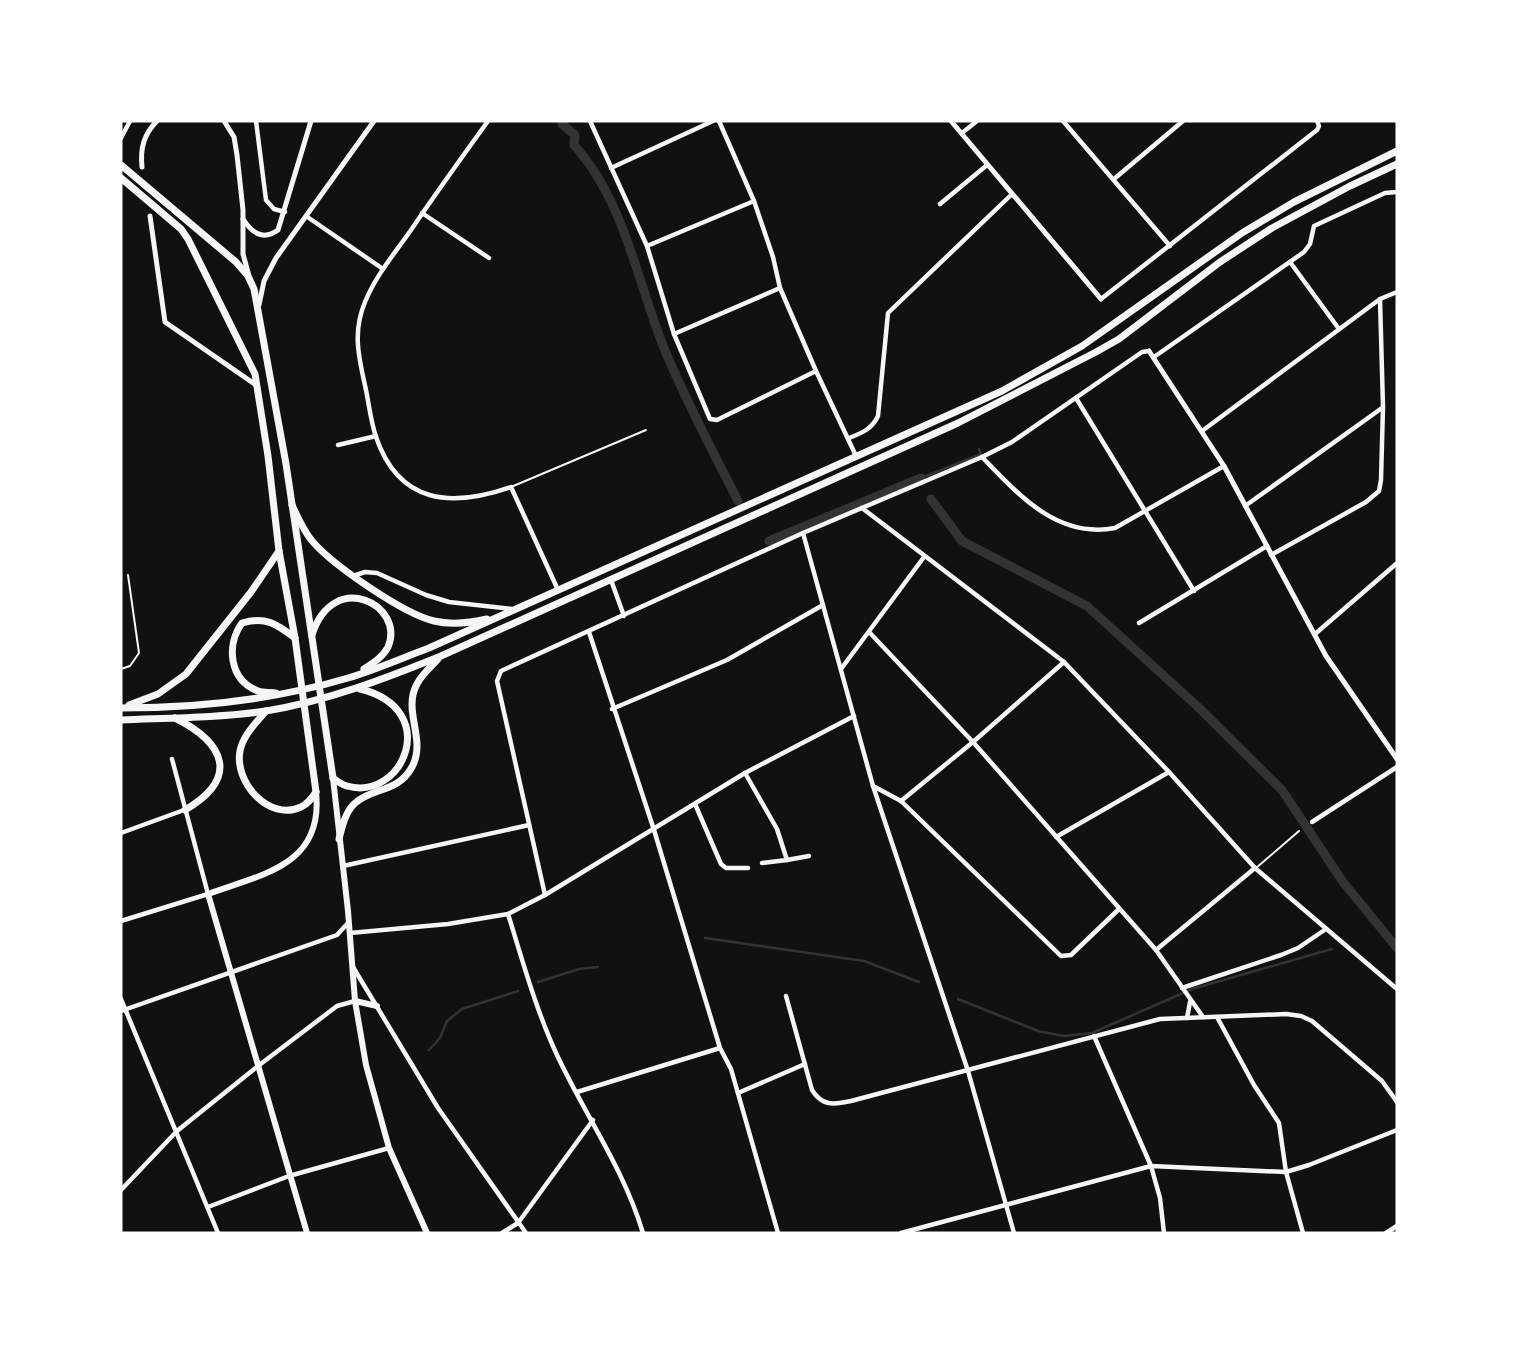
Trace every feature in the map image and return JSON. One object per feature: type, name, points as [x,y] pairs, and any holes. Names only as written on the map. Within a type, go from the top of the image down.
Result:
[{"type":"main road","points":[[121,707],[177,708],[287,693],[358,674],[429,648],[1002,391],[1045,369],[1109,328],[1242,233],[1345,176],[1397,151]]},
{"type":"main road","points":[[121,720],[266,711],[359,689],[441,656],[958,423],[1119,339],[1220,262],[1272,228],[1397,164]]},
{"type":"main road","points":[[121,165],[236,262],[251,282],[259,308],[312,635],[343,866],[355,1001],[368,1076],[389,1148],[427,1233]]},
{"type":"main road","points":[[121,178],[181,229],[188,239],[255,374],[318,810],[308,842],[293,860],[273,871],[208,894],[307,1233]]},
{"type":"main road","points":[[292,505],[312,541],[353,576],[419,615],[434,621],[472,622],[502,616]]},
{"type":"main road","points":[[121,707],[158,694],[186,674],[251,592],[279,551]]},
{"type":"main road","points":[[312,635],[325,609],[337,601],[351,597],[378,607],[390,632],[388,647],[380,658],[358,674]]},
{"type":"main road","points":[[287,693],[259,691],[247,684],[237,673],[231,645],[235,632],[242,623],[253,620],[275,623],[295,638]]},
{"type":"main road","points":[[339,839],[345,817],[354,804],[402,781],[412,767],[418,753],[418,734],[412,701],[416,685],[441,656]]},
{"type":"main road","points":[[332,778],[347,786],[365,787],[383,781],[397,769],[405,754],[408,735],[403,718],[393,703],[377,693],[359,689]]},
{"type":"main road","points":[[266,711],[244,737],[239,765],[244,780],[266,804],[289,810],[307,803],[316,792]]},
{"type":"main road","points":[[175,718],[196,729],[213,744],[220,763],[217,785],[202,800],[185,810]]},
{"type":"main road","points":[[355,1001],[377,1006]]},
{"type":"street","points":[[121,138],[130,121]]},
{"type":"street","points":[[142,167],[143,141],[157,121]]},
{"type":"street","points":[[224,121],[236,145],[243,219],[243,254],[251,282]]},
{"type":"street","points":[[256,121],[266,200],[277,211],[285,212]]},
{"type":"street","points":[[243,219],[257,234],[266,236],[278,230],[311,121]]},
{"type":"street","points":[[259,308],[268,271],[374,121]]},
{"type":"street","points":[[488,121],[383,269],[365,302],[356,335],[376,436],[394,470],[406,484],[421,493],[442,499],[465,499],[510,487],[558,590]]},
{"type":"street","points":[[590,121],[647,246],[674,334],[709,418],[713,420],[816,371]]},
{"type":"street","points":[[611,168],[713,121]]},
{"type":"street","points":[[719,121],[754,201],[773,257],[780,288],[856,456]]},
{"type":"street","points":[[951,121],[1101,299],[1317,130],[1317,121]]},
{"type":"street","points":[[962,134],[977,121]]},
{"type":"street","points":[[1063,121],[1170,246]]},
{"type":"street","points":[[1114,179],[1183,121]]},
{"type":"street","points":[[940,204],[986,165]]},
{"type":"street","points":[[1154,357],[1290,262],[1310,244],[1314,226],[1385,193],[1397,192]]},
{"type":"street","points":[[849,438],[864,432],[874,424],[878,416],[888,313],[1012,195]]},
{"type":"street","points":[[647,246],[754,201]]},
{"type":"street","points":[[422,213],[489,258]]},
{"type":"street","points":[[150,216],[165,322],[253,381],[257,388]]},
{"type":"street","points":[[305,216],[383,269]]},
{"type":"street","points":[[1290,262],[1339,329]]},
{"type":"street","points":[[674,334],[780,288]]},
{"type":"street","points":[[1202,431],[1380,299],[1397,292]]},
{"type":"street","points":[[1271,555],[1366,502],[1379,491],[1383,407],[1380,299]]},
{"type":"street","points":[[545,895],[497,681],[504,668],[589,632],[803,533],[982,457],[1012,442],[1142,352],[1149,351],[1154,357],[1202,431],[1342,681],[1397,759]]},
{"type":"street","points":[[1076,398],[1194,591]]},
{"type":"street","points":[[1245,506],[1383,407]]},
{"type":"street","points":[[338,445],[376,436]]},
{"type":"street","points":[[982,457],[1019,495],[1064,525],[1097,531],[1115,528],[1224,467]]},
{"type":"street","points":[[862,508],[1064,662],[1169,772],[1255,868],[1397,989]]},
{"type":"street","points":[[803,533],[873,786],[968,1071],[1014,1233]]},
{"type":"street","points":[[1139,624],[1267,547]]},
{"type":"street","points":[[840,670],[924,557]]},
{"type":"street","points":[[1315,634],[1396,564]]},
{"type":"street","points":[[353,576],[365,572],[377,573],[426,595],[449,601],[489,608],[516,609]]},
{"type":"street","points":[[611,580],[624,616]]},
{"type":"street","points":[[612,709],[727,660],[823,605]]},
{"type":"street","points":[[589,632],[612,709],[654,830],[720,1048],[731,1069],[778,1233]]},
{"type":"street","points":[[870,633],[973,743],[1156,950],[1203,1017]]},
{"type":"street","points":[[901,801],[973,743],[1064,662]]},
{"type":"street","points":[[349,933],[448,924],[508,914],[545,895],[746,773],[854,716]]},
{"type":"street","points":[[121,921],[208,894],[172,759]]},
{"type":"street","points":[[1312,822],[1397,767]]},
{"type":"street","points":[[1056,837],[1169,772]]},
{"type":"street","points":[[746,773],[777,829],[788,860]]},
{"type":"street","points":[[873,786],[901,801],[1062,956],[1071,956],[1118,910]]},
{"type":"street","points":[[695,804],[721,864],[726,868],[748,868]]},
{"type":"street","points":[[121,833],[185,810]]},
{"type":"street","points":[[343,866],[529,825]]},
{"type":"street","points":[[762,863],[808,856]]},
{"type":"street","points":[[1156,950],[1255,868]]},
{"type":"street","points":[[508,914],[540,1014],[558,1057],[625,1182],[643,1233]]},
{"type":"street","points":[[123,1010],[337,935],[349,922]]},
{"type":"street","points":[[1183,989],[1290,951],[1326,929]]},
{"type":"street","points":[[352,966],[438,1108],[526,1233]]},
{"type":"street","points":[[786,996],[812,1090],[818,1100],[826,1104],[838,1104],[1160,1020],[1286,1014],[1312,1021],[1382,1081],[1397,1102]]},
{"type":"street","points":[[121,999],[123,1010],[177,1131],[218,1233]]},
{"type":"street","points":[[1186,1018],[1189,1000]]},
{"type":"street","points":[[121,1190],[177,1131],[337,1006],[355,1001]]},
{"type":"street","points":[[1217,1017],[1254,1085],[1279,1123],[1286,1172],[1303,1233]]},
{"type":"street","points":[[1094,1036],[1151,1166],[1160,1198],[1164,1233]]},
{"type":"street","points":[[577,1092],[720,1048]]},
{"type":"street","points":[[737,1093],[805,1064]]},
{"type":"street","points":[[502,1233],[518,1223],[593,1120]]},
{"type":"street","points":[[901,1233],[1151,1166],[1286,1172],[1309,1166],[1397,1130]]},
{"type":"street","points":[[208,1207],[289,1176],[389,1148]]},
{"type":"street","points":[[1386,1233],[1397,1226]]},
{"type":"lane","points":[[510,487],[646,430]]},
{"type":"lane","points":[[121,669],[130,666],[139,653],[128,575]]},
{"type":"lane","points":[[1255,868],[1299,831]]},
{"type":"waterway","points":[[562,121],[575,135],[574,145],[606,192],[629,244],[666,353],[738,501]]},
{"type":"waterway","points":[[921,478],[981,454],[979,449]]},
{"type":"waterway","points":[[769,541],[921,478],[922,481]]},
{"type":"waterway","points":[[931,499],[962,541],[1087,606],[1197,706],[1282,790],[1343,882],[1397,948]]},
{"type":"waterway","points":[[705,938],[864,961],[919,982]]},
{"type":"waterway","points":[[958,999],[1038,1031],[1064,1036],[1092,1033],[1192,989],[1332,949]]},
{"type":"waterway","points":[[538,982],[579,969],[598,967]]},
{"type":"waterway","points":[[429,1050],[440,1038],[447,1021],[462,1009],[518,991]]}]
